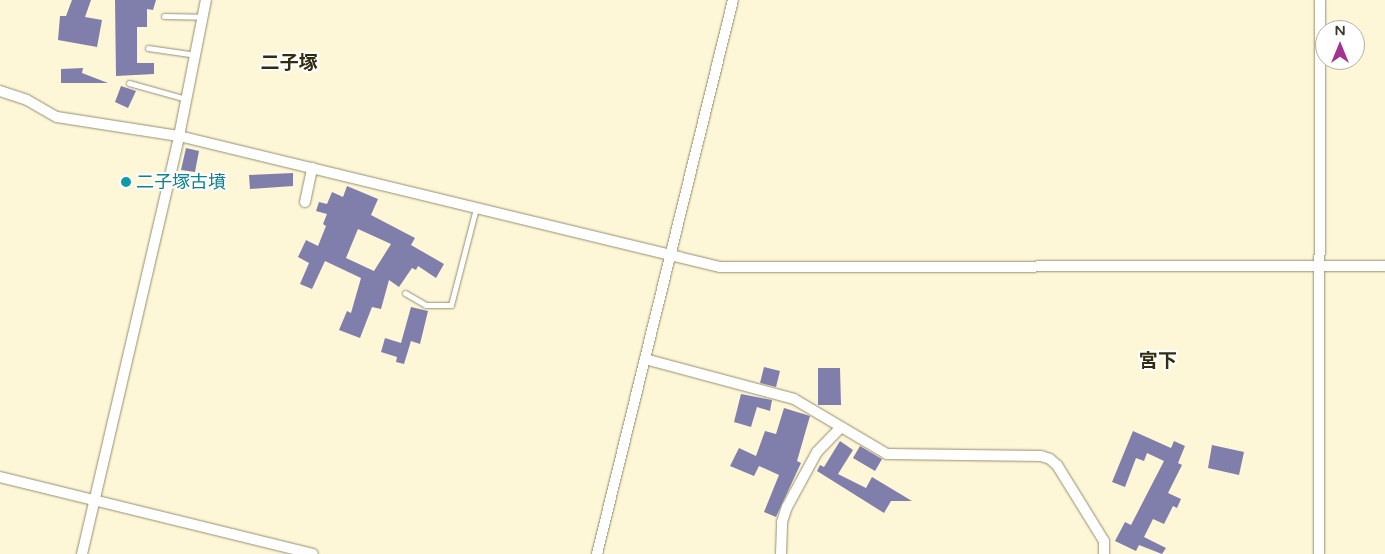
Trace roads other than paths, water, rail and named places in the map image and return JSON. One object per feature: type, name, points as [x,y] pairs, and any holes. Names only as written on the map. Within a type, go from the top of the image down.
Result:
[{"type":"street","points":[[82,554],[97,502],[179,136],[206,0]]},
{"type":"street","points":[[597,554],[733,0]]},
{"type":"street","points":[[1319,554],[1318,266],[1320,0]]},
{"type":"street","points":[[0,91],[27,100],[57,117],[179,136],[670,255],[732,268],[1385,266]]},
{"type":"street","points":[[305,202],[312,168]]},
{"type":"street","points":[[645,359],[794,399],[840,428],[887,454],[1041,456],[1050,459],[1104,541],[1104,554]]},
{"type":"street","points":[[781,554],[782,522],[787,507],[817,452],[840,428]]},
{"type":"street","points":[[0,477],[313,554]]},
{"type":"lane","points":[[164,16],[203,17]]},
{"type":"lane","points":[[148,48],[196,55]]},
{"type":"lane","points":[[129,83],[186,99]]},
{"type":"lane","points":[[405,293],[426,304],[451,304],[476,208]]},
{"type":"place","name":"二子塚古墳","points":[[126,182]]},
{"type":"district","name":"二子塚","points":[[289,64]]},
{"type":"district","name":"宮下","points":[[1158,362]]}]
